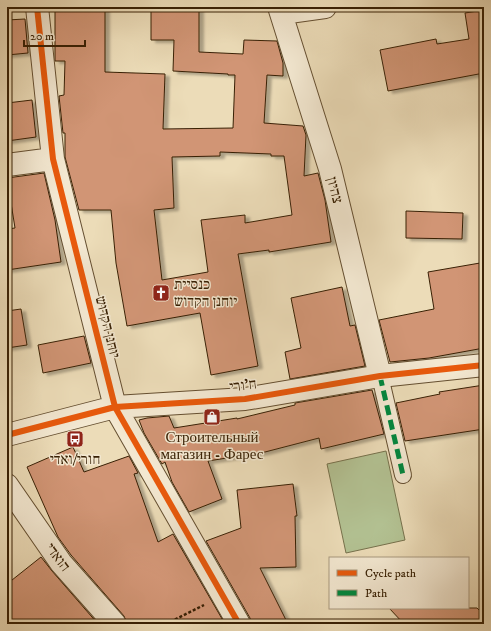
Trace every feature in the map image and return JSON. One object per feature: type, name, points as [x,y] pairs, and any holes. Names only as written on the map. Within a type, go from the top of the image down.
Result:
[{"type":"street","name":"יוחנן הקדוש","points":[[37,7],[53,159],[115,407],[239,624]]},
{"type":"street","points":[[280,10],[325,7]]},
{"type":"street","name":"צהיון","points":[[280,10],[330,169],[380,376]]},
{"type":"street","points":[[7,165],[53,159]]},
{"type":"street","name":"ח'ורי","points":[[7,435],[115,407],[245,399],[380,376],[484,365]]},
{"type":"street","points":[[380,376],[403,475]]},
{"type":"street","name":"הואדי","points":[[7,486],[61,563],[115,624]]},
{"type":"path","points":[[166,624],[223,596]]},
{"type":"green space","points":[[386,451],[405,540],[346,553],[327,464]]},
{"type":"building","points":[[55,7],[105,7],[105,72],[165,74],[163,129],[233,128],[235,75],[173,71],[174,40],[151,40],[151,7],[199,7],[199,52],[243,54],[244,40],[277,41],[283,63],[283,76],[267,75],[264,123],[303,126],[306,135],[304,176],[318,173],[325,200],[331,242],[269,252],[269,250],[238,254],[258,366],[211,375],[200,313],[127,326],[116,263],[111,210],[79,210],[65,157],[65,133],[63,133],[59,96],[64,95],[65,61],[55,61]],"holes":[[[220,152],[271,154],[271,156],[284,156],[292,215],[245,223],[245,215],[201,220],[208,272],[162,280],[154,210],[174,208],[172,157],[220,156]]]},
{"type":"building","points":[[484,10],[484,73],[388,91],[380,50],[436,39],[437,44],[469,39],[465,13]]},
{"type":"building","points":[[25,19],[28,53],[7,55],[7,20]]},
{"type":"building","points":[[32,100],[36,137],[7,141],[7,103]]},
{"type":"building","points":[[44,173],[55,220],[61,262],[7,270],[7,229],[15,228],[7,178]]},
{"type":"building","points":[[406,211],[463,213],[462,239],[406,238]]},
{"type":"building","points":[[480,263],[484,287],[484,348],[429,358],[390,362],[379,320],[434,309],[428,272]]},
{"type":"building","points":[[342,287],[350,326],[355,325],[365,366],[290,379],[285,352],[301,348],[291,298]]},
{"type":"building","points":[[21,309],[27,345],[7,348],[7,311]]},
{"type":"building","points":[[84,336],[91,363],[43,373],[38,345]]},
{"type":"building","points":[[484,385],[484,429],[405,441],[396,403],[440,394],[439,392]]},
{"type":"building","points":[[372,390],[384,434],[321,449],[319,438],[265,452],[208,461],[222,499],[189,512],[172,482],[165,462],[162,464],[144,433],[139,420],[169,416],[174,428],[237,419],[295,405],[295,403]]},
{"type":"building","points":[[73,447],[84,472],[129,456],[138,473],[134,474],[158,542],[173,534],[225,624],[127,624],[124,616],[71,555],[58,537],[27,467]]},
{"type":"building","points":[[293,484],[297,516],[295,516],[296,567],[260,568],[288,624],[251,624],[250,618],[206,541],[241,528],[237,490]]},
{"type":"building","points":[[41,557],[98,624],[7,624],[7,584]]},
{"type":"building","points":[[477,608],[484,615],[484,624],[404,624],[390,609]]},
{"type":"marked path","points":[[380,376],[403,475]]},
{"type":"cycle path","points":[[37,7],[53,159],[115,407],[239,624]]},
{"type":"cycle path","points":[[7,435],[115,407],[245,399],[380,376],[484,365]]},
{"type":"place","name":"כנסיית יוחנן הקדוש","points":[[161,293]]},
{"type":"place","name":"Строительный магазин - Фарес","points":[[212,417]]},
{"type":"place","name":"חורי/ואדי","points":[[75,439]]}]
